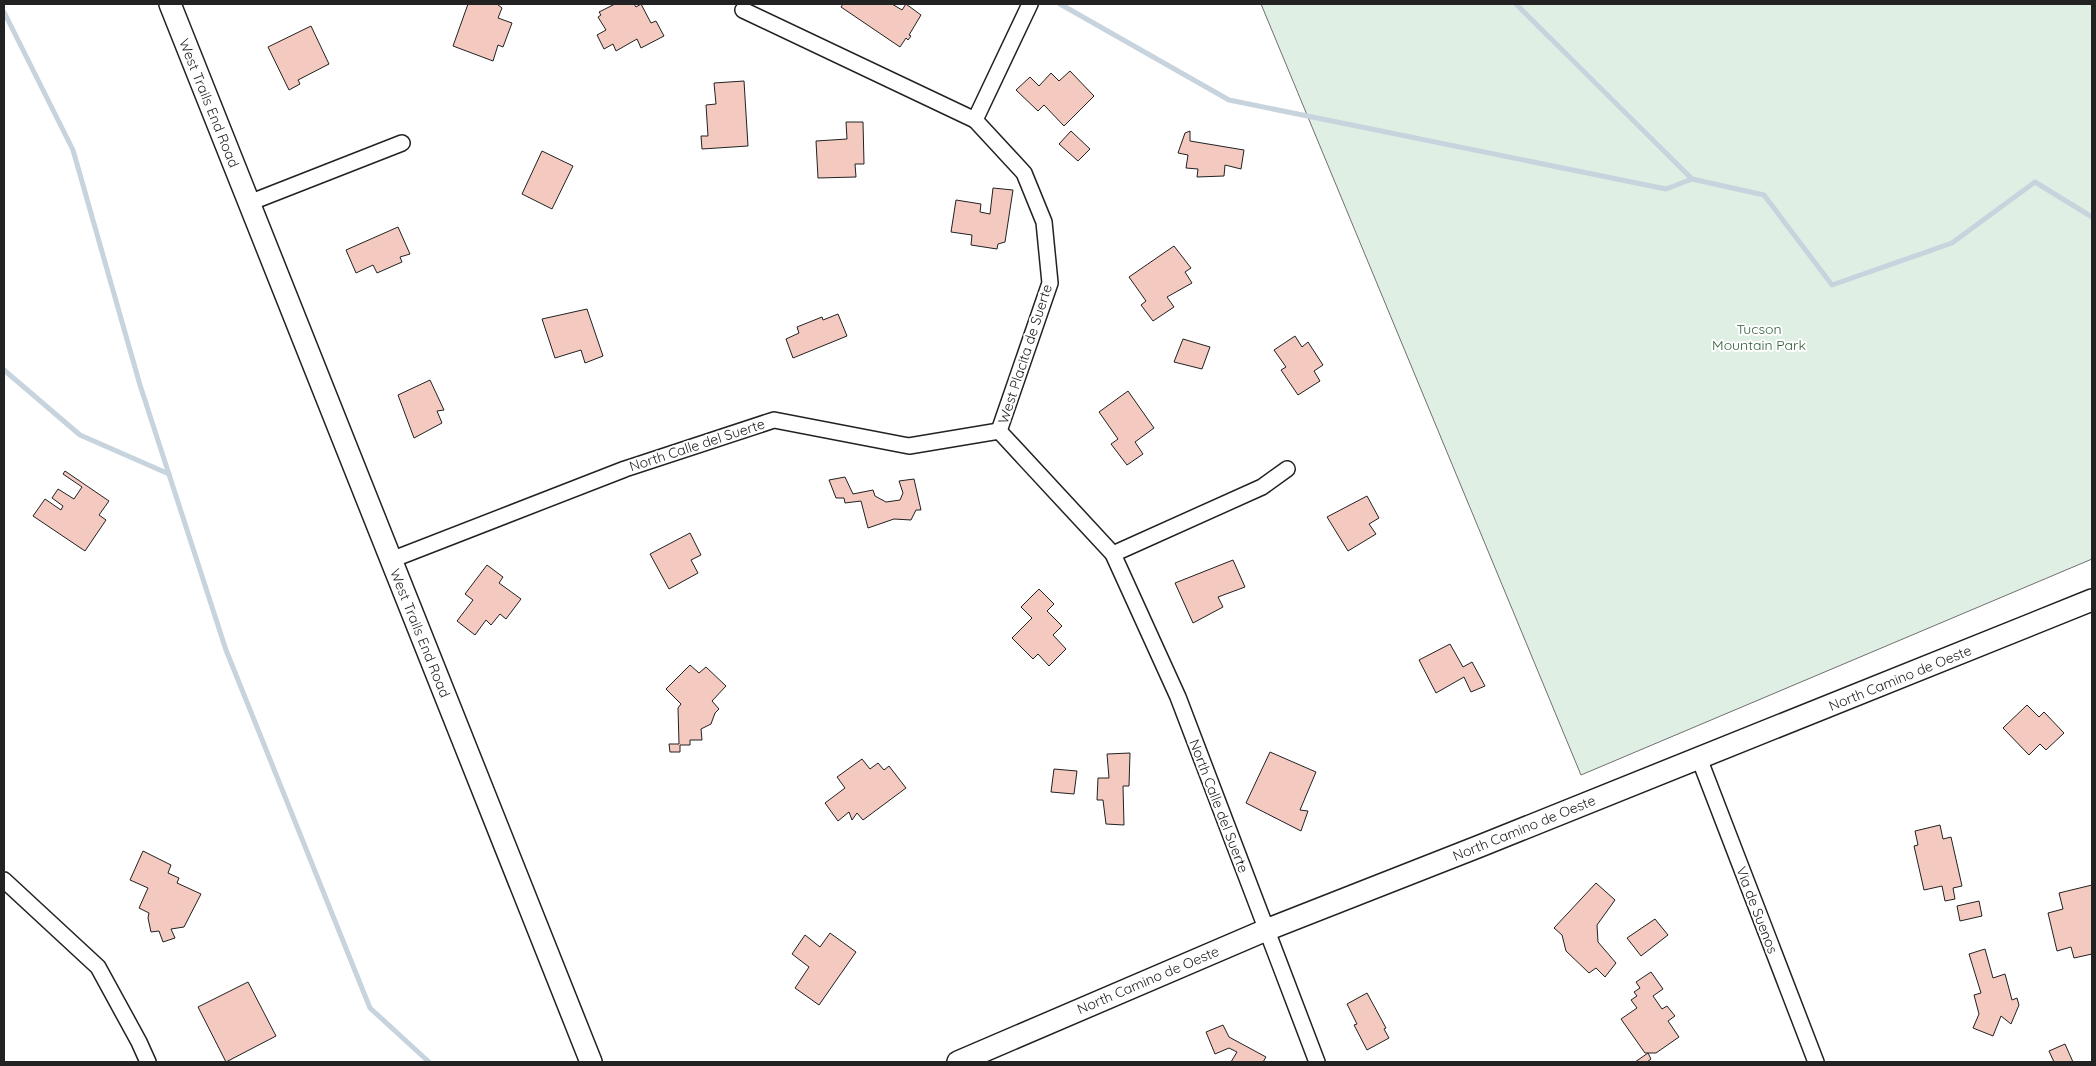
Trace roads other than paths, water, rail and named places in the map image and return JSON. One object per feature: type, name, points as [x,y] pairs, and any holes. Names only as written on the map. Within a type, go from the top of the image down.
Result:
[{"type":"street","name":"West Trails End Road","points":[[170,4],[591,1062]]},
{"type":"street","points":[[975,120],[1030,4]]},
{"type":"street","name":"West Placita de Suerte","points":[[743,10],[975,120],[1024,172],[1044,222],[1050,283],[999,431]]},
{"type":"street","points":[[249,203],[402,143]]},
{"type":"street","name":"North Calle del Suerte","points":[[391,560],[625,468],[774,420],[909,446],[999,431],[1113,554],[1178,696],[1317,1062]]},
{"type":"street","points":[[1113,554],[1262,487],[1287,469]]},
{"type":"street","name":"North Camino de Oeste","points":[[958,1062],[1266,930],[2092,600]]},
{"type":"street","name":"Via de Suenos","points":[[1699,758],[1816,1062]]},
{"type":"street","points":[[4,880],[98,967],[140,1042],[148,1062]]},
{"type":"waterway","points":[[1060,4],[1229,100],[1666,189],[1692,179],[1764,195],[1832,285],[1952,243],[2035,182],[2092,217]]},
{"type":"waterway","points":[[1516,4],[1692,179]]},
{"type":"waterway","points":[[4,12],[73,150],[140,385],[226,650],[370,1008],[429,1062]]},
{"type":"waterway","points":[[4,370],[80,435],[169,474]]},
{"type":"park label","name":"Tucson Mountain Park","points":[[1759,338]]}]
